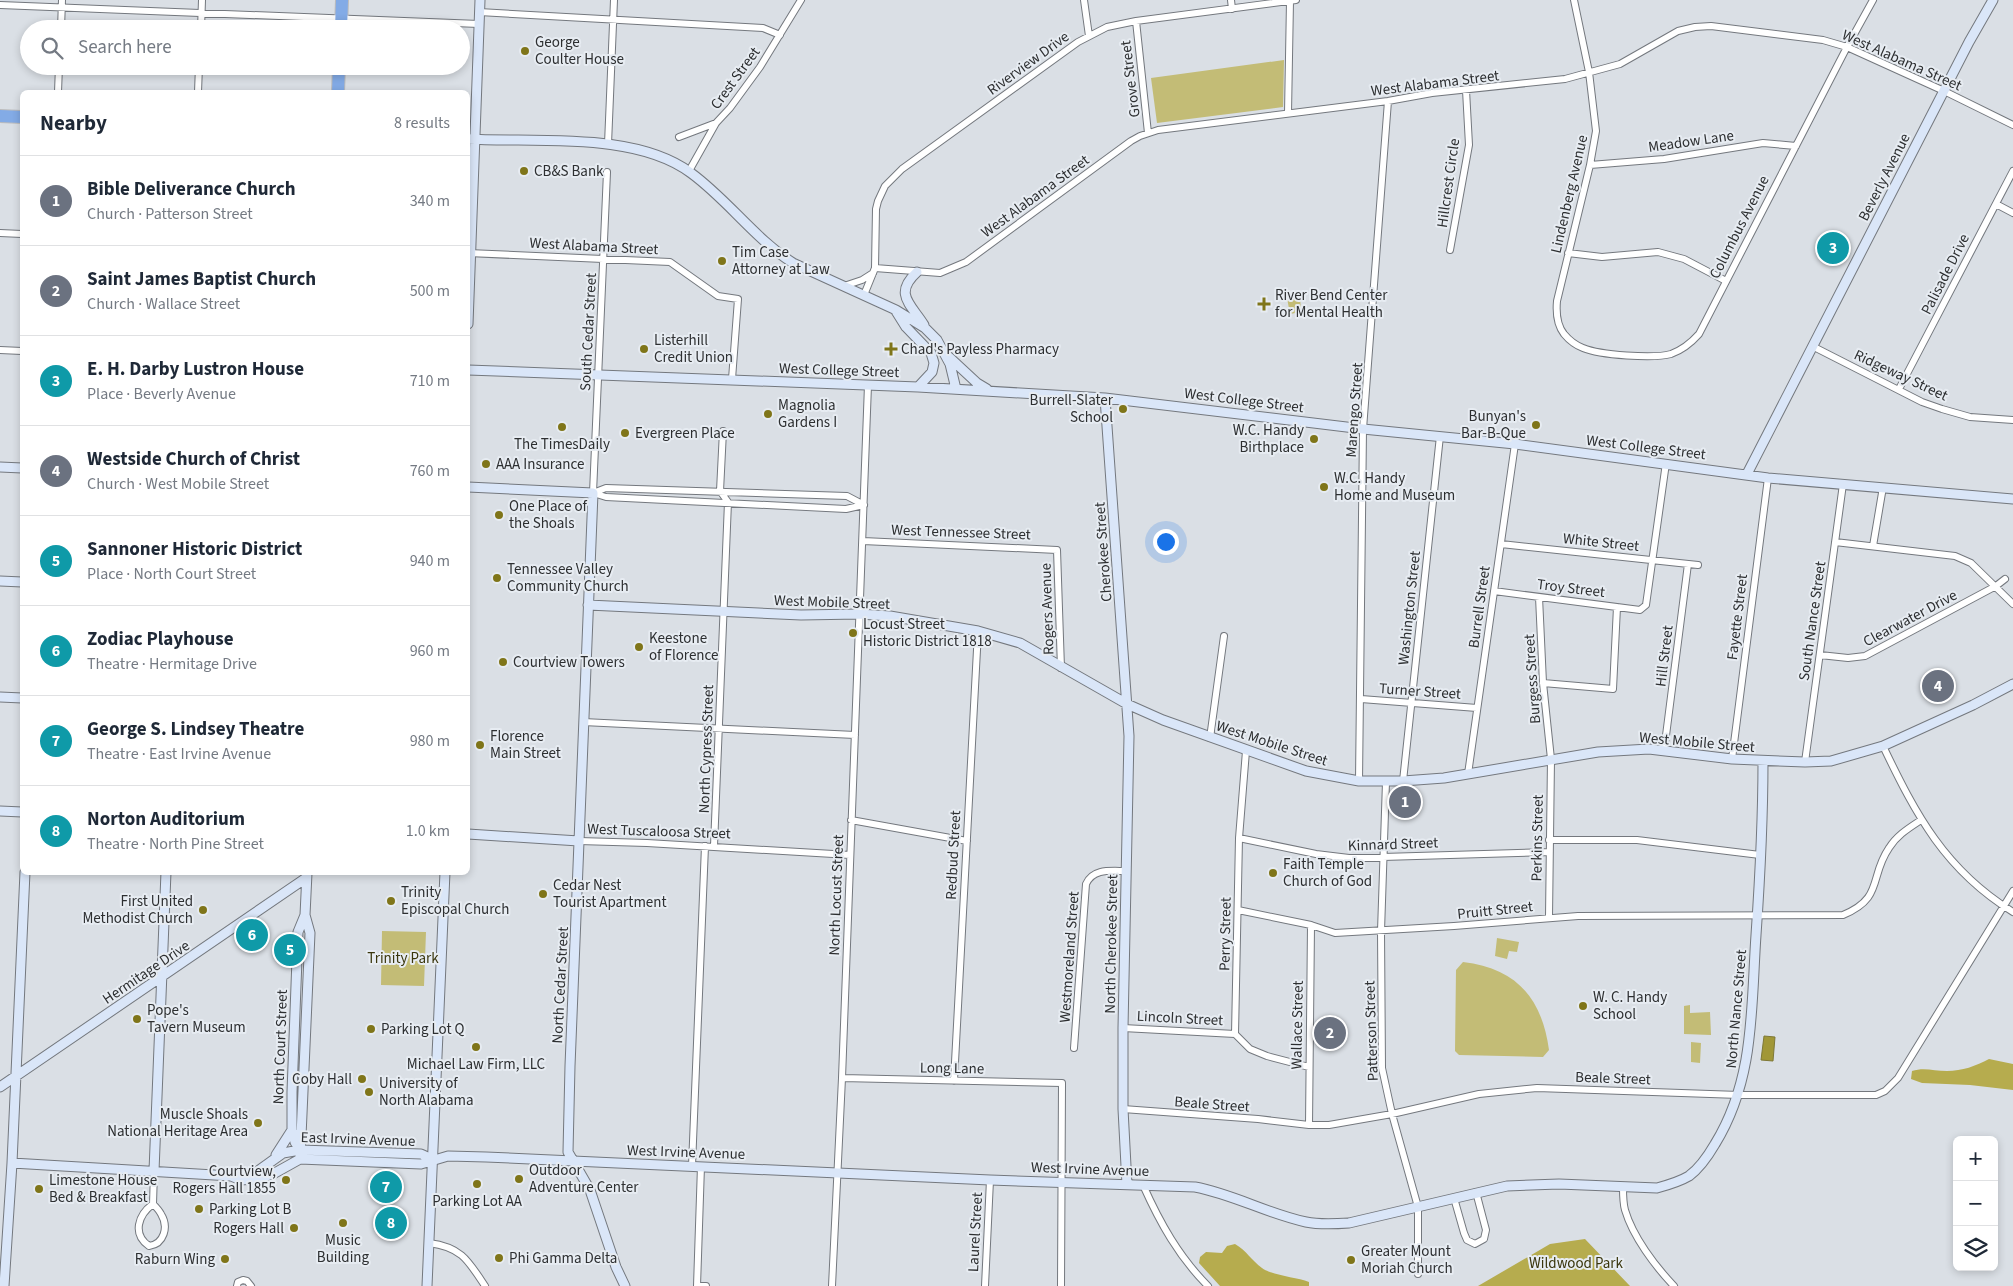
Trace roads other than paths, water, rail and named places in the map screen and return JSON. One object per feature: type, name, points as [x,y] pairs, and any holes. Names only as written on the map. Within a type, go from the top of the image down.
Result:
[{"type":"highway","points":[[341,20],[342,0]]},
{"type":"highway","points":[[338,90],[339,75]]},
{"type":"highway","points":[[0,116],[20,117]]},
{"type":"street","points":[[61,20],[62,0]]},
{"type":"street","points":[[202,0],[202,20]]},
{"type":"street","points":[[470,196],[471,139],[480,0]]},
{"type":"street","points":[[608,144],[614,0]]},
{"type":"street","name":"Crest Street","points":[[689,171],[716,123],[751,80],[801,0]]},
{"type":"street","points":[[1084,0],[1088,36]]},
{"type":"street","points":[[1230,0],[1232,9]]},
{"type":"street","points":[[1288,113],[1293,0]]},
{"type":"street","name":"Riverview Drive","points":[[864,295],[875,270],[876,209],[881,193],[890,180],[902,169],[1088,36],[1108,27],[1136,22],[1293,0]]},
{"type":"street","name":"Lindenberg Avenue","points":[[1563,333],[1558,317],[1557,301],[1590,165],[1596,131],[1589,72],[1574,0]]},
{"type":"street","name":"Columbus Avenue","points":[[1563,333],[1575,344],[1590,350],[1648,356],[1672,353],[1687,346],[1699,334],[1708,320],[1726,281],[1847,46],[1873,0]]},
{"type":"street","name":"Beverly Avenue","points":[[1747,474],[1944,91],[1993,0]]},
{"type":"street","points":[[0,4],[62,8],[202,12],[295,20]]},
{"type":"street","points":[[479,12],[762,28],[780,35]]},
{"type":"street","name":"Grove Street","points":[[1136,22],[1148,133]]},
{"type":"street","points":[[470,24],[479,24]]},
{"type":"street","name":"West Alabama Street","points":[[875,270],[940,273],[966,262],[1131,141],[1148,133],[1388,101],[1432,93],[1565,78],[1620,64],[1671,34],[1695,27],[1728,27],[1823,40],[1847,46],[2013,125]]},
{"type":"street","points":[[58,90],[59,75]]},
{"type":"street","points":[[198,90],[199,75]]},
{"type":"street","name":"Hillcrest Circle","points":[[1450,250],[1469,145],[1466,90]]},
{"type":"street","name":"Marengo Street","points":[[1359,781],[1364,429],[1388,101]]},
{"type":"street","points":[[679,137],[716,123]]},
{"type":"street","points":[[471,139],[608,144],[649,153],[689,171],[727,203],[750,229],[778,254],[793,263],[896,310],[925,328]]},
{"type":"street","name":"Meadow Lane","points":[[1590,165],[1664,158],[1763,143],[1796,146]]},
{"type":"street","name":"Palisade Drive","points":[[1899,389],[2013,170]]},
{"type":"street","name":"South Cedar Street","points":[[593,493],[607,172]]},
{"type":"street","points":[[1996,204],[2013,213]]},
{"type":"street","points":[[0,233],[20,234]]},
{"type":"street","points":[[1568,252],[1602,257],[1658,252],[1684,259],[1726,281]]},
{"type":"street","name":"West Alabama Street","points":[[470,253],[670,262],[718,296],[738,299],[732,379]]},
{"type":"street","points":[[844,286],[862,280],[875,270]]},
{"type":"street","points":[[917,272],[910,279],[904,291],[905,298],[944,352],[950,364],[956,389]]},
{"type":"street","points":[[896,310],[906,326],[931,353],[934,363],[932,372],[918,387]]},
{"type":"street","name":"Ridgeway Street","points":[[1812,346],[1922,402],[1970,417],[2013,420]]},
{"type":"street","points":[[0,350],[20,351]]},
{"type":"street","points":[[944,352],[977,383],[989,390]]},
{"type":"street","name":"West College Street","points":[[470,370],[989,390],[1106,398],[1364,429],[1515,444],[1768,478],[2013,499]]},
{"type":"street","name":"North Locust Street","points":[[832,1286],[842,1078],[868,385]]},
{"type":"street","name":"Cherokee Street","points":[[1106,398],[1127,704]]},
{"type":"street","points":[[723,431],[720,492],[728,502]]},
{"type":"street","name":"Washington Street","points":[[1403,781],[1440,436]]},
{"type":"street","name":"Burrell Street","points":[[1468,774],[1515,444]]},
{"type":"street","points":[[1652,560],[1666,463]]},
{"type":"street","points":[[0,467],[20,468]]},
{"type":"street","name":"Fayette Street","points":[[1732,759],[1768,478]]},
{"type":"street","name":"South Nance Street","points":[[1805,762],[1843,484]]},
{"type":"street","points":[[470,487],[593,493],[606,497],[846,509],[864,505]]},
{"type":"street","points":[[1873,546],[1882,487]]},
{"type":"street","points":[[593,493],[606,488],[847,496],[864,505]]},
{"type":"street","name":"North Cedar Street","points":[[593,493],[568,1152],[590,1190],[624,1286]]},
{"type":"street","name":"North Cypress Street","points":[[714,846],[728,502]]},
{"type":"street","name":"West Tennessee Street","points":[[863,541],[1057,550]]},
{"type":"street","points":[[1835,542],[1955,556],[1971,563],[2013,604]]},
{"type":"street","name":"White Street","points":[[1500,544],[1698,565]]},
{"type":"street","name":"Rogers Avenue","points":[[1057,550],[1061,668]]},
{"type":"street","name":"Troy Street","points":[[1494,591],[1640,610],[1646,605],[1652,560]]},
{"type":"street","name":"Hill Street","points":[[1664,751],[1688,564]]},
{"type":"street","name":"Clearwater Drive","points":[[1820,655],[1848,658],[1865,656],[1996,586],[2005,579]]},
{"type":"street","points":[[0,581],[20,582]]},
{"type":"street","name":"Burgess Street","points":[[1539,597],[1551,759]]},
{"type":"street","name":"West Mobile Street","points":[[588,605],[801,615],[859,614],[890,616],[978,631],[1020,643],[1127,704],[1163,720],[1306,771],[1359,781],[1403,781],[1468,774],[1598,752],[1649,749],[1732,759],[1805,762],[1831,761],[1883,746],[1973,705],[2013,684]]},
{"type":"street","points":[[1544,683],[1613,689],[1617,606]]},
{"type":"street","name":"Redbud Street","points":[[954,1080],[978,631]]},
{"type":"street","points":[[1210,738],[1224,636]]},
{"type":"street","points":[[0,697],[20,698]]},
{"type":"street","name":"Turner Street","points":[[1361,699],[1477,708]]},
{"type":"street","name":"North Cherokee Street","points":[[1127,704],[1129,736],[1123,1028],[1123,1109],[1127,1185]]},
{"type":"street","points":[[583,722],[855,735]]},
{"type":"street","points":[[1883,746],[1910,802],[1947,856],[1982,891],[2013,912]]},
{"type":"street","name":"Perry Street","points":[[1235,1034],[1239,838],[1246,751]]},
{"type":"street","name":"Perkins Street","points":[[1549,917],[1548,840],[1551,759]]},
{"type":"street","name":"North Nance Street","points":[[1623,1187],[1657,1188],[1672,1184],[1688,1176],[1707,1157],[1729,1118],[1739,1095],[1749,1050],[1764,761]]},
{"type":"street","name":"Patterson Street","points":[[1386,782],[1381,931],[1382,1068],[1392,1114],[1418,1207],[1418,1274]]},
{"type":"street","points":[[0,811],[20,812]]},
{"type":"street","points":[[851,820],[967,841]]},
{"type":"street","name":"Pruitt Street","points":[[1238,910],[1312,925],[1335,933],[1549,917],[1757,914],[1843,915],[1859,909],[1870,896],[1888,850],[1897,836],[1922,820]]},
{"type":"street","name":"West Tuscaloosa Street","points":[[470,834],[579,841],[714,846],[850,855]]},
{"type":"street","name":"Kinnard Street","points":[[1239,838],[1333,857],[1384,858],[1549,852]]},
{"type":"street","points":[[1548,840],[1637,840],[1760,855]]},
{"type":"street","points":[[705,846],[696,1166],[697,1286],[706,1286]]},
{"type":"street","name":"Westmoreland Street","points":[[1074,1048],[1086,884],[1092,875],[1099,872],[1126,871]]},
{"type":"street","points":[[4,1286],[12,1162],[25,875]]},
{"type":"street","points":[[153,1204],[144,1210],[140,1218],[139,1232],[142,1241],[148,1246],[156,1245],[162,1240],[164,1233],[162,1215],[153,1204],[166,875]]},
{"type":"street","name":"Hermitage Drive","points":[[0,1087],[16,1074],[162,977],[306,875]]},
{"type":"street","name":"North Court Street","points":[[300,1159],[310,933],[305,916],[306,875]]},
{"type":"street","points":[[427,1286],[445,875]]},
{"type":"street","name":"Beale Street","points":[[1123,1109],[1258,1119],[1309,1126],[1347,1123],[1479,1094],[1537,1088],[1739,1095],[1876,1095],[1885,1091],[1902,1070],[2013,891]]},
{"type":"street","name":"North Court Street","points":[[300,1150],[295,1142],[292,1130],[292,1092],[298,932],[305,916]]},
{"type":"street","name":"Wallace Street","points":[[1309,1126],[1312,925]]},
{"type":"street","name":"Lincoln Street","points":[[1123,1028],[1235,1034]]},
{"type":"street","points":[[1235,1034],[1250,1049],[1267,1056],[1309,1067]]},
{"type":"street","name":"Long Lane","points":[[842,1078],[1062,1083],[1061,1182]]},
{"type":"street","points":[[292,1092],[304,1092]]},
{"type":"street","points":[[272,1159],[292,1130]]},
{"type":"street","name":"East Irvine Avenue","points":[[12,1162],[231,1176],[255,1173],[272,1159],[283,1153],[300,1150],[421,1154],[432,1159]]},
{"type":"street","name":"West Irvine Avenue","points":[[432,1159],[448,1156],[571,1160],[1203,1188],[1306,1222],[1332,1224],[1349,1223],[1506,1186],[1532,1184],[1623,1187]]},
{"type":"street","name":"East Irvine Avenue","points":[[231,1176],[241,1180],[257,1179],[273,1174],[300,1159],[421,1164],[432,1159]]},
{"type":"street","name":"Laurel Street","points":[[985,1286],[990,1180]]},
{"type":"street","points":[[1060,1286],[1061,1182]]},
{"type":"street","points":[[1143,1185],[1158,1218],[1184,1260],[1208,1286]]},
{"type":"street","points":[[1623,1187],[1624,1206],[1632,1226],[1654,1263],[1674,1286]]},
{"type":"street","points":[[1454,1198],[1464,1233],[1468,1240],[1475,1244],[1484,1239],[1486,1230],[1476,1192]]},
{"type":"street","points":[[429,1243],[458,1250],[473,1268],[484,1286]]},
{"type":"street","points":[[237,1286],[238,1282],[243,1280],[251,1286]]},
{"type":"place","name":"George Coulter House","points":[[525,51]]},
{"type":"place","name":"CB&S Bank","points":[[524,171]]},
{"type":"place","name":"E. H. Darby Lustron House","points":[[1833,248]]},
{"type":"place","name":"Tim Case Attorney at Law","points":[[722,261]]},
{"type":"place","name":"River Bend Center for Mental Health","points":[[1264,304]]},
{"type":"place","name":"Listerhill Credit Union","points":[[644,349]]},
{"type":"place","name":"Chad's Payless Pharmacy","points":[[891,349]]},
{"type":"place","name":"Burrell-Slater School","points":[[1123,409]]},
{"type":"place","name":"Magnolia Gardens I","points":[[768,414]]},
{"type":"place","name":"Bunyan's Bar-B-Que","points":[[1536,425]]},
{"type":"place","name":"The TimesDaily","points":[[562,427]]},
{"type":"place","name":"Evergreen Place","points":[[625,433]]},
{"type":"place","name":"W.C. Handy Birthplace","points":[[1314,439]]},
{"type":"place","name":"AAA Insurance","points":[[486,464]]},
{"type":"place","name":"W.C. Handy Home and Museum","points":[[1324,487]]},
{"type":"place","name":"One Place of the Shoals","points":[[499,515]]},
{"type":"place","name":"Tennessee Valley Community Church","points":[[497,578]]},
{"type":"place","name":"Locust Street Historic District 1818","points":[[853,633]]},
{"type":"place","name":"Keestone of Florence","points":[[639,647]]},
{"type":"place","name":"Courtview Towers","points":[[503,662]]},
{"type":"place","name":"Westside Church of Christ","points":[[1938,686]]},
{"type":"place","name":"Florence Main Street","points":[[480,745]]},
{"type":"place","name":"Bible Deliverance Church","points":[[1405,802]]},
{"type":"place","name":"Faith Temple Church of God","points":[[1273,873]]},
{"type":"place","name":"Cedar Nest Tourist Apartment","points":[[543,894]]},
{"type":"place","name":"Trinity Episcopal Church","points":[[391,901]]},
{"type":"place","name":"First United Methodist Church","points":[[203,910]]},
{"type":"place","name":"Zodiac Playhouse","points":[[252,935]]},
{"type":"place","name":"Sannoner Historic District","points":[[290,950]]},
{"type":"place","name":"W. C. Handy School","points":[[1583,1006]]},
{"type":"place","name":"Pope's Tavern Museum","points":[[137,1019]]},
{"type":"place","name":"Parking Lot Q","points":[[371,1029]]},
{"type":"place","name":"Saint James Baptist Church","points":[[1330,1033]]},
{"type":"place","name":"Michael Law Firm, LLC","points":[[476,1047]]},
{"type":"place","name":"Coby Hall","points":[[362,1079]]},
{"type":"place","name":"University of North Alabama","points":[[369,1092]]},
{"type":"place","name":"Muscle Shoals National Heritage Area","points":[[258,1123]]},
{"type":"place","name":"Outdoor Adventure Center","points":[[519,1179]]},
{"type":"place","name":"Courtview, Rogers Hall 1855","points":[[286,1180]]},
{"type":"place","name":"Parking Lot AA","points":[[477,1184]]},
{"type":"place","name":"George S. Lindsey Theatre","points":[[386,1187]]},
{"type":"place","name":"Limestone House Bed & Breakfast","points":[[39,1189]]},
{"type":"place","name":"Parking Lot B","points":[[199,1209]]},
{"type":"place","name":"Music Building","points":[[343,1223]]},
{"type":"place","name":"Norton Auditorium","points":[[391,1223]]},
{"type":"place","name":"Rogers Hall","points":[[294,1228]]},
{"type":"place","name":"Phi Gamma Delta","points":[[499,1258]]},
{"type":"place","name":"Raburn Wing","points":[[225,1259]]},
{"type":"place","name":"Greater Mount Moriah Church","points":[[1351,1260]]},
{"type":"park label","name":"Trinity Park","points":[[403,958]]},
{"type":"park label","name":"Wildwood Park","points":[[1576,1263]]}]
